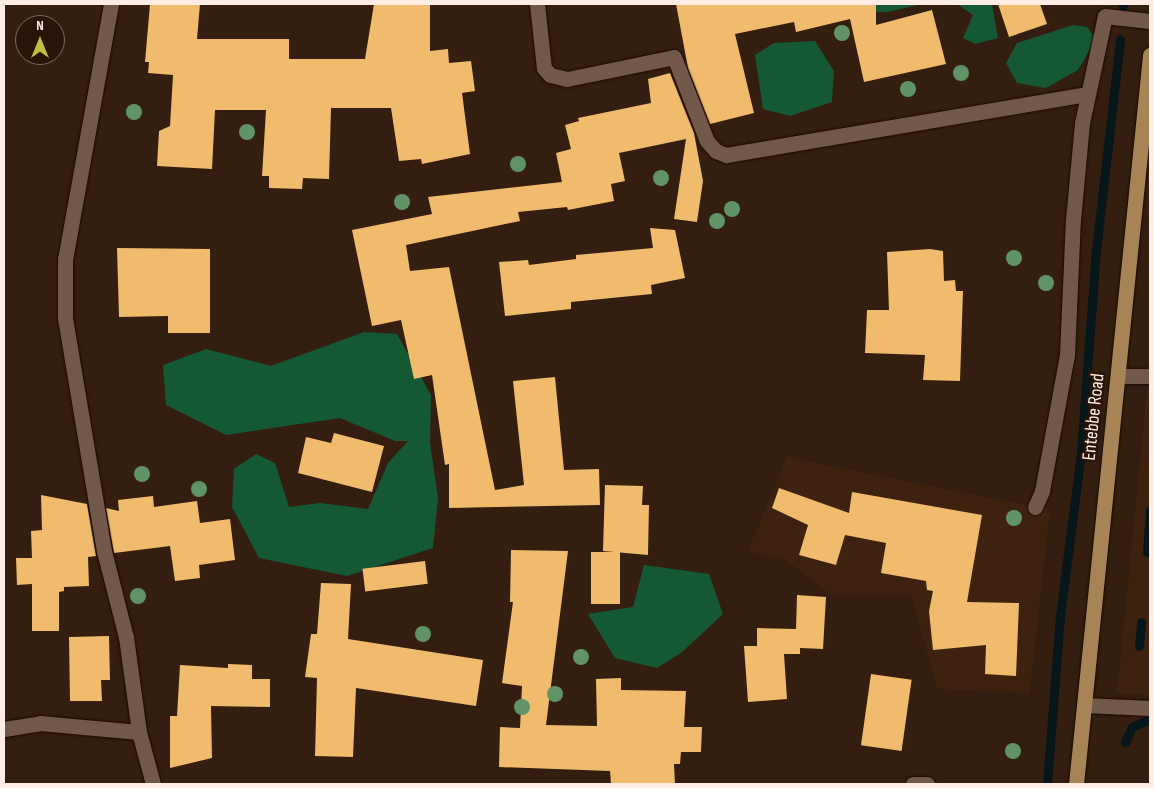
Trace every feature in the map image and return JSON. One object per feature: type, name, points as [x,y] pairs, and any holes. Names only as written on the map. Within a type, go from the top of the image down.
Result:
[{"type":"main road","name":"Entebbe Road","points":[[1076,784],[1150,54]]},
{"type":"street","points":[[110,4],[65,258],[65,318],[104,551],[126,637],[139,732],[152,784]]},
{"type":"street","points":[[537,4],[544,68],[550,76],[568,79],[674,58],[707,140],[716,151],[726,155],[1088,94]]},
{"type":"street","points":[[1035,507],[1042,491],[1067,355],[1073,220],[1088,94],[1105,16],[1150,21]]},
{"type":"street","points":[[1118,376],[1150,376]]},
{"type":"street","points":[[1084,705],[1150,708]]},
{"type":"street","points":[[4,728],[40,723],[139,732]]},
{"type":"street","points":[[913,784],[928,784]]},
{"type":"shaded area","points":[[1147,389],[1150,389],[1150,695],[1117,693]]},
{"type":"shaded area","points":[[787,457],[1050,510],[1030,693],[937,689],[911,593],[829,593],[787,561],[748,551]]},
{"type":"green space","points":[[849,4],[922,4],[887,12],[851,11]]},
{"type":"green space","points":[[957,4],[992,4],[998,38],[975,44],[963,38],[973,15]]},
{"type":"green space","points":[[1073,25],[1087,27],[1096,39],[1078,70],[1046,88],[1017,83],[1006,63],[1017,43]]},
{"type":"green space","points":[[815,41],[834,71],[832,102],[790,116],[763,109],[755,55],[774,43]]},
{"type":"green space","points":[[364,332],[397,334],[431,395],[430,443],[438,498],[433,548],[347,576],[259,558],[232,507],[234,469],[256,454],[275,463],[289,507],[320,503],[368,509],[388,463],[408,441],[395,441],[340,418],[226,435],[166,405],[163,365],[206,349],[271,366]]},
{"type":"green space","points":[[644,565],[709,574],[723,614],[681,653],[657,668],[615,658],[588,614],[633,607]]},
{"type":"building","points":[[150,4],[200,4],[197,39],[289,39],[289,59],[365,59],[374,4],[430,4],[430,51],[448,49],[449,63],[471,61],[475,91],[462,93],[470,154],[422,164],[421,159],[399,161],[391,108],[331,108],[329,179],[303,178],[302,189],[269,188],[269,176],[262,176],[266,110],[215,110],[212,169],[157,166],[159,131],[170,126],[173,75],[148,73],[149,62],[145,62]]},
{"type":"building","points":[[676,4],[876,4],[876,25],[932,10],[946,64],[864,82],[850,19],[796,32],[794,22],[735,34],[754,113],[710,124],[688,68]]},
{"type":"building","points":[[998,4],[1040,4],[1047,24],[1009,37]]},
{"type":"building","points":[[670,73],[694,133],[703,181],[697,222],[674,219],[686,139],[619,153],[625,181],[611,184],[614,201],[568,210],[567,207],[518,212],[520,221],[406,245],[410,271],[449,267],[495,490],[524,485],[513,381],[555,377],[564,470],[599,469],[600,505],[449,508],[449,464],[445,465],[432,375],[414,379],[401,320],[372,326],[352,230],[432,214],[428,197],[562,182],[556,153],[571,149],[565,125],[579,121],[578,118],[651,103],[648,79]]},
{"type":"building","points":[[650,228],[675,230],[685,278],[651,285],[652,294],[571,302],[571,309],[505,316],[499,262],[528,260],[529,265],[576,259],[576,255],[653,248]]},
{"type":"building","points":[[117,248],[210,249],[210,333],[168,333],[168,316],[119,317]]},
{"type":"building","points":[[930,249],[943,251],[944,281],[955,280],[956,291],[963,291],[960,381],[923,380],[925,355],[865,353],[867,310],[889,310],[887,252]]},
{"type":"building","points":[[334,433],[384,446],[372,492],[298,473],[306,437],[331,443]]},
{"type":"building","points":[[605,485],[643,486],[642,505],[649,505],[648,555],[603,551]]},
{"type":"building","points":[[779,488],[849,513],[852,492],[982,515],[967,602],[1019,603],[1016,676],[985,674],[986,645],[933,650],[929,611],[933,591],[927,590],[926,581],[881,573],[886,543],[845,535],[836,565],[799,555],[808,525],[772,508]]},
{"type":"building","points":[[41,495],[87,504],[96,556],[88,557],[89,586],[64,587],[64,591],[59,592],[59,631],[32,631],[32,584],[17,585],[16,558],[32,558],[31,531],[42,530]]},
{"type":"building","points":[[153,496],[154,507],[197,501],[200,523],[230,519],[235,560],[199,565],[200,578],[175,581],[170,546],[114,553],[106,508],[119,511],[118,500]]},
{"type":"building","points":[[511,550],[568,551],[546,725],[597,726],[596,679],[621,678],[621,690],[686,691],[684,727],[702,727],[701,752],[681,752],[680,764],[674,764],[675,784],[611,784],[610,771],[499,767],[500,727],[520,728],[522,686],[502,683],[513,602],[510,602]]},
{"type":"building","points":[[591,552],[620,552],[620,604],[591,604]]},
{"type":"building","points":[[425,561],[428,584],[365,592],[362,569]]},
{"type":"building","points":[[321,583],[351,584],[348,639],[483,660],[476,706],[356,688],[353,757],[315,756],[317,678],[305,677],[311,634],[317,634]]},
{"type":"building","points":[[797,595],[826,597],[823,649],[800,648],[800,654],[784,654],[787,699],[748,702],[744,646],[757,646],[757,628],[796,629]]},
{"type":"building","points":[[109,636],[110,680],[101,680],[102,701],[70,701],[69,637]]},
{"type":"building","points":[[228,664],[252,665],[252,679],[270,679],[270,707],[211,706],[212,758],[170,768],[170,716],[177,716],[180,665],[228,668]]},
{"type":"building","points":[[871,674],[912,680],[902,751],[861,745]]},
{"type":"waterway","points":[[1047,784],[1060,616],[1081,453],[1096,251],[1120,39]]},
{"type":"waterway","points":[[1147,552],[1150,510]]},
{"type":"waterway","points":[[1139,646],[1141,622]]},
{"type":"waterway","points":[[1125,742],[1132,727],[1150,719]]}]
